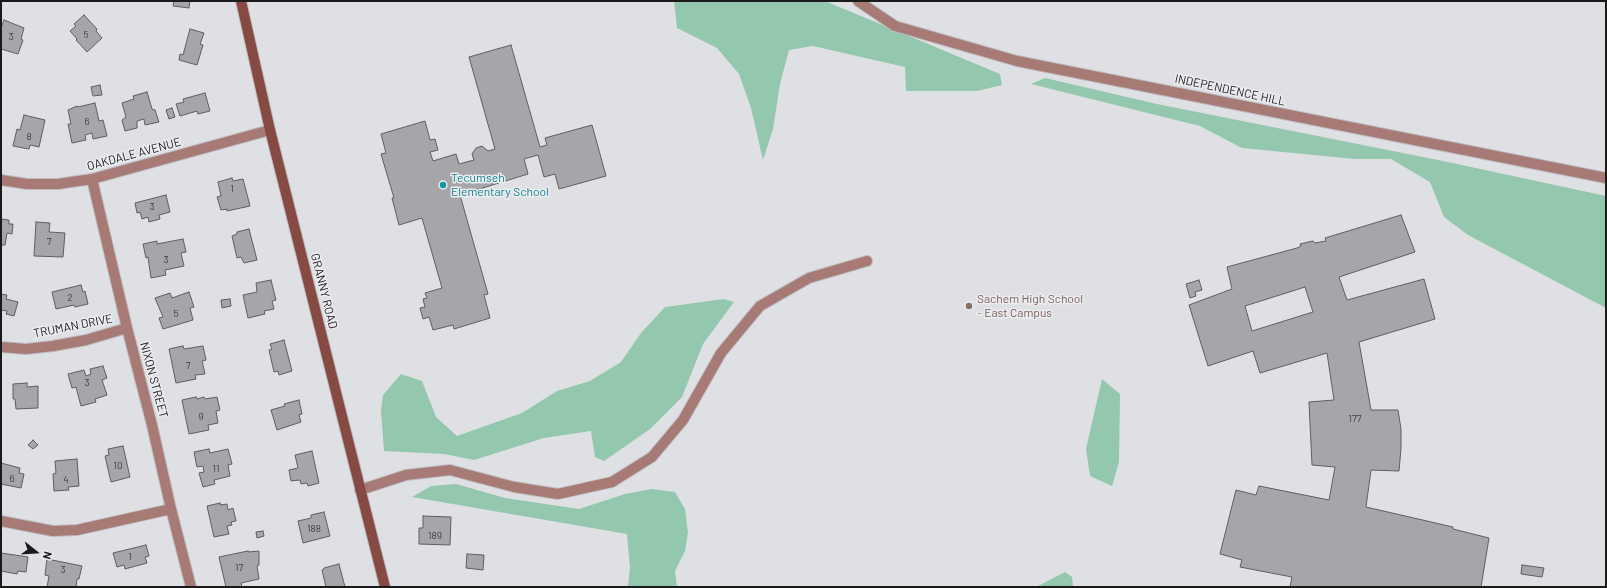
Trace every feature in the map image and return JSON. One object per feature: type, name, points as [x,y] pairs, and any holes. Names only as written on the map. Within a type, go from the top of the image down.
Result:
[{"type":"street","name":"GRANNY ROAD","points":[[241,1],[270,130],[385,587]]},
{"type":"street","name":"INDEPENDENCE HILL","points":[[858,1],[894,26],[1017,60],[1606,178]]},
{"type":"street","name":"OAKDALE AVENUE","points":[[1,180],[27,184],[58,184],[92,179],[270,130]]},
{"type":"street","name":"NIXON STREET","points":[[92,179],[191,587]]},
{"type":"street","points":[[360,490],[406,475],[450,470],[514,487],[558,494],[612,482],[652,457],[683,420],[720,353],[760,306],[809,278],[867,260]]},
{"type":"street","name":"TRUMAN DRIVE","points":[[1,347],[26,349],[53,346],[86,340],[127,328]]},
{"type":"street","points":[[1,521],[53,531],[77,530],[171,509]]},
{"type":"green space","points":[[674,1],[825,1],[1000,74],[1002,85],[977,91],[906,91],[905,67],[813,46],[789,50],[780,84],[773,129],[763,160],[751,108],[739,74],[717,48],[677,28]]},
{"type":"green space","points":[[1045,78],[1157,104],[1443,161],[1606,196],[1606,308],[1468,235],[1444,217],[1430,182],[1391,159],[1355,159],[1242,148],[1200,126],[1031,84]]},
{"type":"green space","points":[[724,299],[734,302],[703,344],[682,397],[650,429],[604,461],[595,457],[591,431],[544,438],[474,460],[444,454],[384,451],[381,410],[383,395],[401,374],[422,381],[436,417],[457,436],[522,413],[557,391],[590,381],[621,362],[641,333],[665,307]]},
{"type":"green space","points":[[1102,379],[1120,394],[1119,462],[1112,486],[1090,476],[1086,449]]},
{"type":"green space","points":[[456,484],[505,498],[579,509],[625,494],[652,489],[675,492],[685,509],[688,533],[685,551],[675,571],[677,587],[628,587],[630,567],[627,534],[412,497],[431,486]]},
{"type":"green space","points":[[1065,572],[1072,577],[1073,587],[1036,587]]},
{"type":"building","points":[[174,1],[190,1],[189,8],[173,6]]},
{"type":"building","points":[[84,15],[97,29],[96,31],[102,38],[87,52],[70,31],[76,26],[74,24]]},
{"type":"building","points":[[4,20],[24,28],[21,39],[23,40],[18,54],[1,49],[1,28]]},
{"type":"building","points":[[190,29],[204,33],[200,44],[203,45],[197,65],[179,60],[180,54],[183,55]]},
{"type":"building","name":"Tecumseh Elementary School","points":[[511,45],[540,147],[547,145],[545,138],[592,125],[606,176],[559,189],[555,174],[544,177],[538,155],[524,159],[528,174],[460,195],[488,294],[484,295],[490,318],[454,329],[453,325],[433,330],[429,317],[423,319],[420,308],[425,307],[423,299],[427,298],[425,293],[442,288],[422,218],[399,225],[392,198],[394,198],[381,154],[386,153],[381,134],[425,121],[430,140],[435,139],[438,150],[430,152],[433,161],[456,154],[459,164],[474,160],[472,154],[476,148],[482,146],[488,151],[495,149],[469,57]]},
{"type":"building","points":[[100,85],[102,95],[93,96],[91,87]]},
{"type":"building","points":[[147,92],[152,109],[155,110],[159,122],[145,125],[144,119],[137,121],[137,128],[125,131],[122,120],[126,117],[122,103],[134,99],[133,96]]},
{"type":"building","points":[[205,93],[210,111],[198,114],[197,111],[180,116],[176,104],[184,102],[183,99]]},
{"type":"building","points":[[95,103],[99,121],[103,120],[107,136],[93,139],[92,133],[85,135],[86,140],[72,143],[68,124],[71,124],[68,110],[77,106]]},
{"type":"building","points":[[172,108],[175,117],[169,119],[166,110]]},
{"type":"building","points":[[24,115],[45,120],[39,147],[30,145],[29,149],[13,146],[17,129],[20,130]]},
{"type":"building","points":[[232,178],[233,181],[243,179],[250,206],[227,211],[227,209],[221,210],[217,197],[221,196],[218,182]]},
{"type":"building","points":[[166,195],[170,212],[159,215],[160,219],[149,222],[148,217],[142,219],[140,212],[137,213],[135,203]]},
{"type":"building","points":[[1401,215],[1415,252],[1339,277],[1347,300],[1424,279],[1435,319],[1359,342],[1371,410],[1398,410],[1401,429],[1399,471],[1371,470],[1366,507],[1453,527],[1453,529],[1489,538],[1481,587],[1290,587],[1292,577],[1240,567],[1242,560],[1220,554],[1236,490],[1256,495],[1259,486],[1329,500],[1335,467],[1312,465],[1309,402],[1334,400],[1327,353],[1260,373],[1253,351],[1208,366],[1189,305],[1232,289],[1227,267],[1297,248],[1301,246],[1300,244],[1313,241],[1315,243],[1326,241],[1325,238]],"holes":[[[1305,287],[1313,312],[1252,331],[1245,306]]]},
{"type":"building","points":[[1,219],[9,220],[9,224],[13,224],[12,234],[7,233],[5,245],[1,245]]},
{"type":"building","points":[[36,222],[50,223],[49,232],[65,233],[63,257],[34,256]]},
{"type":"building","points":[[249,229],[257,260],[244,263],[241,257],[237,258],[232,236],[237,234],[237,232]]},
{"type":"building","points":[[183,239],[186,252],[181,253],[184,266],[165,270],[166,275],[151,278],[148,257],[146,258],[143,244],[157,241],[157,244]]},
{"type":"building","points":[[271,280],[276,300],[272,301],[274,309],[264,311],[265,314],[248,318],[243,295],[257,292],[256,283]]},
{"type":"building","points":[[1199,280],[1202,290],[1195,292],[1196,296],[1190,298],[1186,284]]},
{"type":"building","points":[[81,285],[83,292],[85,291],[88,304],[56,309],[52,292]]},
{"type":"building","points":[[189,292],[194,307],[190,308],[193,320],[163,329],[159,318],[163,317],[155,298],[170,293],[172,298]]},
{"type":"building","points":[[1,294],[7,295],[6,299],[18,302],[14,316],[6,314],[7,311],[1,310]]},
{"type":"building","points":[[230,299],[231,306],[222,308],[221,300]]},
{"type":"building","points":[[284,340],[292,371],[279,375],[278,371],[274,372],[269,350],[272,349],[270,344]]},
{"type":"building","points":[[183,346],[184,349],[203,346],[206,360],[202,361],[205,374],[195,375],[196,379],[176,383],[169,349]]},
{"type":"building","points":[[103,366],[107,378],[102,380],[107,395],[95,399],[96,402],[81,406],[76,387],[72,388],[68,374],[84,370],[86,376],[91,374],[90,369]]},
{"type":"building","points":[[27,383],[27,387],[38,386],[38,408],[16,409],[15,399],[13,399],[13,384]]},
{"type":"building","points":[[196,397],[197,399],[204,397],[205,399],[217,397],[220,410],[216,411],[218,423],[208,425],[209,430],[189,434],[182,400]]},
{"type":"building","points":[[299,400],[302,414],[299,415],[301,422],[277,430],[271,410],[285,406],[284,404]]},
{"type":"building","points":[[33,440],[38,445],[33,449],[28,445]]},
{"type":"building","points":[[123,446],[130,477],[111,482],[105,456],[109,455],[108,449]]},
{"type":"building","points":[[209,449],[210,453],[228,449],[232,464],[228,465],[230,476],[214,480],[215,484],[203,487],[199,473],[204,472],[203,466],[197,467],[194,452]]},
{"type":"building","points":[[312,451],[319,483],[308,486],[307,483],[301,484],[300,480],[291,481],[289,470],[298,468],[295,455]]},
{"type":"building","points":[[77,459],[79,486],[68,487],[69,490],[54,491],[53,474],[56,473],[55,461]]},
{"type":"building","points":[[1,463],[20,468],[19,473],[24,474],[21,488],[1,484]]},
{"type":"building","points":[[220,503],[220,505],[227,504],[228,510],[233,508],[236,521],[231,522],[232,525],[227,526],[229,534],[214,537],[207,506]]},
{"type":"building","points":[[324,512],[330,536],[303,543],[298,521],[311,518],[311,515]]},
{"type":"building","points":[[423,516],[451,517],[450,545],[419,544],[419,528],[423,528]]},
{"type":"building","points":[[263,531],[264,536],[257,538],[256,532]]},
{"type":"building","points":[[146,545],[149,556],[145,557],[147,563],[125,569],[124,565],[117,567],[113,553]]},
{"type":"building","points":[[248,551],[259,551],[259,565],[257,566],[259,579],[241,583],[242,587],[226,587],[219,557]]},
{"type":"building","points":[[1,553],[28,557],[26,572],[18,571],[17,574],[1,571]]},
{"type":"building","points":[[467,554],[484,555],[483,570],[466,568]]},
{"type":"building","points":[[47,559],[82,566],[79,579],[77,579],[76,587],[47,587],[49,576],[45,575]]},
{"type":"building","points":[[339,564],[345,587],[326,587],[322,570],[324,568]]},
{"type":"building","points":[[1522,565],[1544,568],[1542,577],[1521,574]]},
{"type":"place","name":"Tecumseh Elementary School","points":[[443,185]]},
{"type":"place","name":"Sachem High School - East Campus","points":[[969,306]]}]
